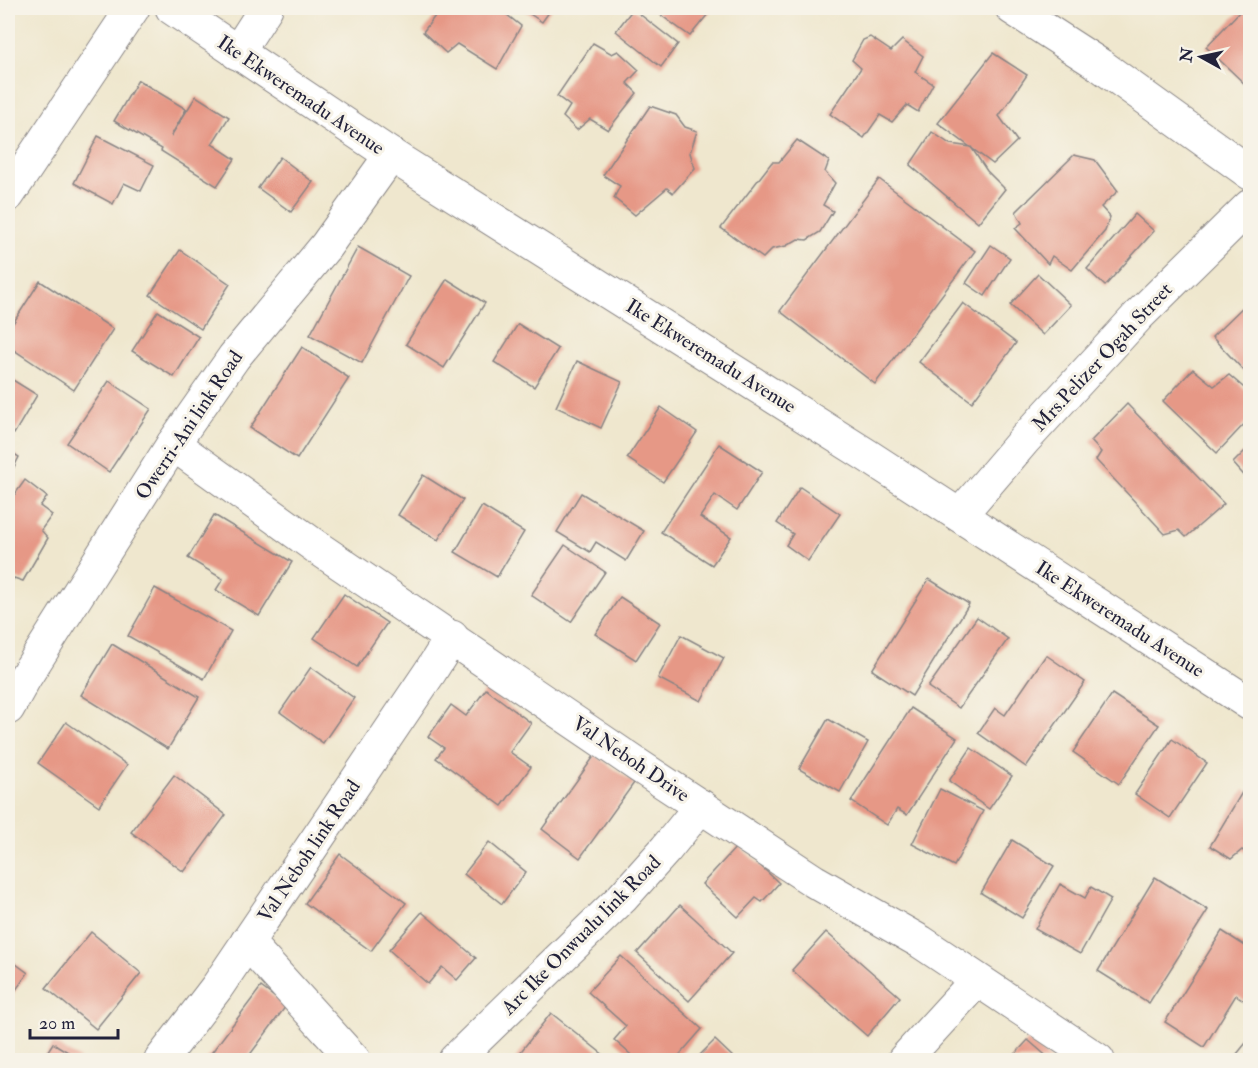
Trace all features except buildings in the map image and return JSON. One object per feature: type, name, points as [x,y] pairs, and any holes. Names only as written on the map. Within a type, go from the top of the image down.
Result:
[{"type":"street","points":[[8,195],[133,8]]},
{"type":"street","name":"Ike Ekweremadu Avenue","points":[[172,8],[392,155],[960,515],[1251,704]]},
{"type":"street","points":[[237,53],[266,8]]},
{"type":"street","points":[[1012,8],[1100,65],[1251,173]]},
{"type":"street","name":"Owerri-Ani link Road","points":[[8,708],[24,679],[173,444],[234,357],[326,246],[392,155]]},
{"type":"street","name":"Mrs.Pelizer Ogah Street","points":[[960,515],[1025,439],[1139,315],[1251,206]]},
{"type":"street","name":"Val Neboh Drive","points":[[173,444],[315,546],[701,806],[814,880],[921,942],[1098,1060]]},
{"type":"street","name":"Val Neboh link Road","points":[[161,1060],[217,987],[452,637]]},
{"type":"street","name":"Arc Ike Onwualu link Road","points":[[456,1060],[622,898],[701,806]]},
{"type":"street","points":[[247,942],[354,1060]]},
{"type":"street","points":[[904,1060],[977,980]]}]
